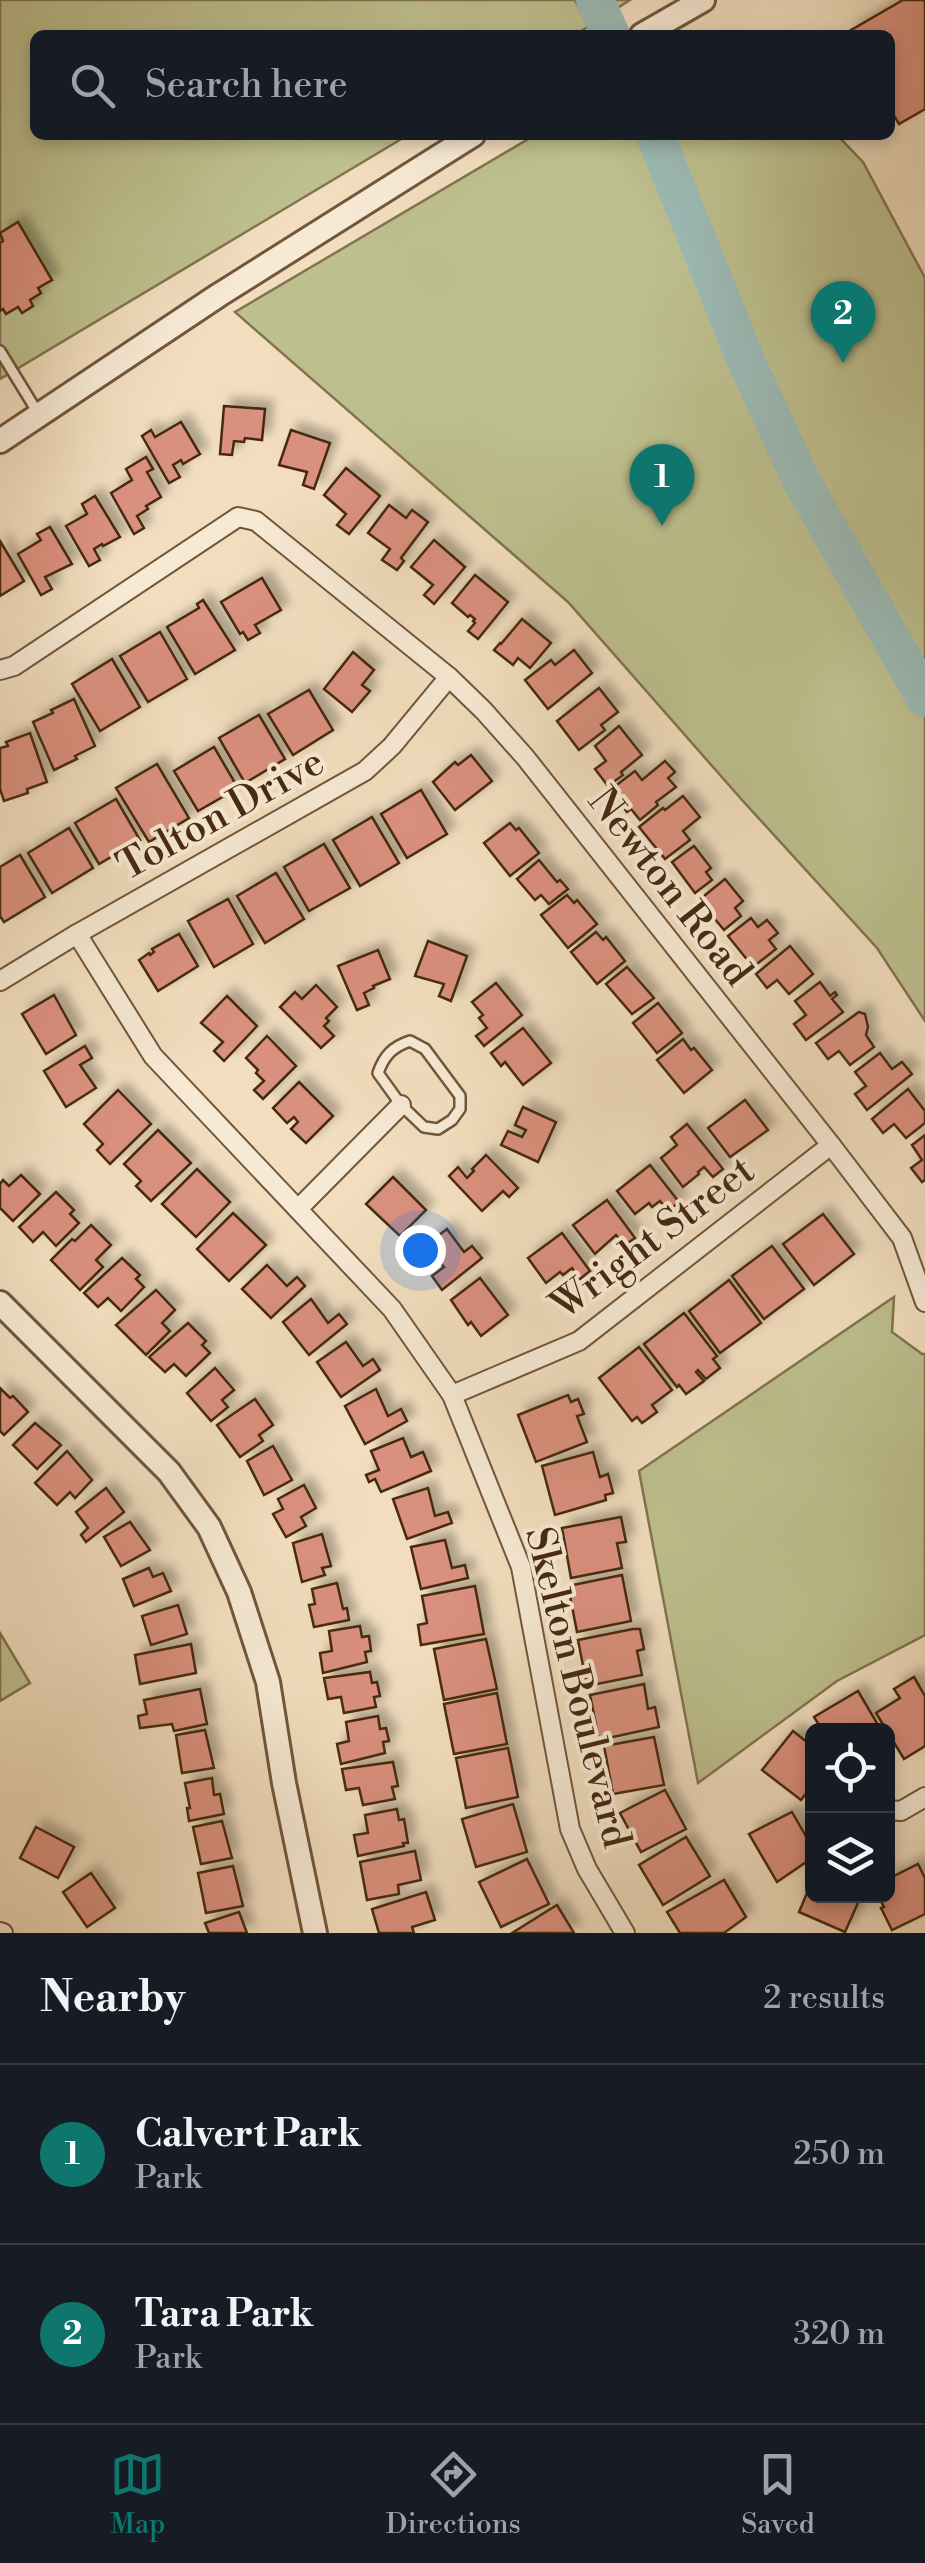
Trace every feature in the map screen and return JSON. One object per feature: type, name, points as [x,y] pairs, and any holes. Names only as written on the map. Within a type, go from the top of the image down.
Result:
[{"type":"street","points":[[650,30],[704,0]]},
{"type":"street","points":[[0,442],[219,295],[465,140]]},
{"type":"street","name":"Newton Road","points":[[0,670],[14,666],[238,517],[256,521],[449,677],[525,756],[902,1238],[925,1302]]},
{"type":"street","name":"Tolton Drive","points":[[0,981],[365,771],[392,746],[449,677]]},
{"type":"street","name":"Skelton Boulevard","points":[[77,934],[153,1056],[392,1309],[452,1396],[521,1567],[570,1829],[587,1869],[625,1933]]},
{"type":"street","points":[[298,1209],[401,1106]]},
{"type":"street","name":"Wright Street","points":[[452,1396],[579,1341],[831,1144]]},
{"type":"street","points":[[0,1302],[169,1472],[209,1527],[239,1592],[268,1682],[315,1933]]},
{"type":"street","points":[[895,1811],[925,1797]]},
{"type":"lane","points":[[0,351],[40,415]]},
{"type":"lane","points":[[410,1041],[425,1049],[460,1096],[460,1109],[438,1129],[424,1127],[401,1106],[378,1073],[383,1058],[410,1041]]},
{"type":"green space","points":[[0,0],[630,0],[583,30],[30,30],[30,140],[400,140],[0,379]]},
{"type":"green space","points":[[527,140],[842,140],[863,162],[925,278],[925,1021],[877,948],[568,602],[235,312]]},
{"type":"green space","points":[[894,1297],[892,1332],[925,1354],[925,1635],[837,1681],[698,1783],[639,1471]]},
{"type":"green space","points":[[0,1633],[30,1683],[0,1701]]},
{"type":"water","points":[[575,0],[608,0],[618,15],[590,30]]},
{"type":"building","points":[[903,0],[924,0],[925,109],[899,124],[895,117],[895,30],[851,30]]},
{"type":"building","points":[[18,222],[52,280],[38,288],[41,293],[30,300],[33,306],[22,313],[18,307],[6,314],[3,309],[0,311],[0,233]]},
{"type":"building","points":[[224,406],[265,409],[262,440],[234,441],[232,455],[220,454]]},
{"type":"building","points":[[181,422],[200,454],[173,465],[180,477],[169,483],[142,436],[151,430],[155,437]]},
{"type":"building","points":[[291,430],[330,443],[314,489],[303,485],[307,472],[279,465]]},
{"type":"building","points":[[146,457],[153,469],[147,472],[161,497],[137,516],[144,528],[134,534],[111,493],[132,480],[126,469]]},
{"type":"building","points":[[346,468],[380,496],[349,534],[337,525],[346,514],[324,495]]},
{"type":"building","points":[[95,496],[120,537],[94,549],[100,560],[89,566],[66,526],[87,514],[82,504]]},
{"type":"building","points":[[389,505],[406,518],[412,510],[428,522],[401,558],[404,561],[397,570],[382,560],[390,549],[368,533]]},
{"type":"building","points":[[50,527],[72,564],[45,577],[52,589],[41,595],[18,554],[41,540],[37,534]]},
{"type":"building","points":[[434,540],[465,567],[434,604],[424,595],[433,585],[411,567]]},
{"type":"building","points":[[0,541],[24,581],[0,596]]},
{"type":"building","points":[[475,575],[508,602],[478,639],[468,631],[475,619],[452,603]]},
{"type":"building","points":[[262,578],[281,610],[255,625],[260,633],[248,640],[243,632],[240,634],[221,602]]},
{"type":"building","points":[[203,600],[235,650],[195,674],[167,627],[199,608],[197,604]]},
{"type":"building","points":[[522,619],[551,643],[530,668],[518,658],[513,665],[494,650]]},
{"type":"building","points":[[160,632],[187,679],[148,702],[120,656]]},
{"type":"building","points":[[574,650],[592,673],[548,709],[525,680],[551,660],[555,665]]},
{"type":"building","points":[[353,652],[374,670],[362,685],[370,691],[352,712],[324,689]]},
{"type":"building","points":[[112,659],[140,707],[100,731],[72,684]]},
{"type":"building","points":[[599,688],[618,712],[601,725],[605,730],[579,750],[557,721]]},
{"type":"building","points":[[309,690],[333,730],[293,755],[268,714]]},
{"type":"building","points":[[74,699],[95,746],[54,770],[33,722]]},
{"type":"building","points":[[259,715],[285,759],[245,783],[219,738]]},
{"type":"building","points":[[619,726],[642,755],[608,786],[595,769],[606,761],[595,746]]},
{"type":"building","points":[[30,733],[47,782],[4,801],[0,789],[0,748]]},
{"type":"building","points":[[214,747],[238,788],[198,811],[174,771]]},
{"type":"building","points":[[471,755],[492,781],[455,810],[433,782],[455,762],[458,765]]},
{"type":"building","points":[[665,761],[675,772],[668,778],[676,787],[640,820],[631,809],[627,812],[610,790],[635,771],[642,780]]},
{"type":"building","points":[[157,764],[189,818],[149,842],[116,788]]},
{"type":"building","points":[[421,790],[447,834],[407,858],[381,814]]},
{"type":"building","points":[[683,796],[700,817],[683,831],[690,840],[665,859],[639,827]]},
{"type":"building","points":[[116,799],[140,840],[99,864],[75,823]]},
{"type":"building","points":[[372,817],[399,863],[360,886],[333,840]]},
{"type":"building","points":[[510,823],[539,853],[510,876],[484,843]]},
{"type":"building","points":[[69,828],[93,868],[52,893],[28,853]]},
{"type":"building","points":[[324,844],[350,888],[309,911],[284,867]]},
{"type":"building","points":[[694,846],[711,868],[706,872],[712,880],[695,893],[672,862]]},
{"type":"building","points":[[20,855],[45,897],[4,922],[0,916],[0,867]]},
{"type":"building","points":[[539,860],[568,889],[549,904],[541,895],[535,900],[517,879]]},
{"type":"building","points":[[276,873],[304,919],[265,943],[237,896]]},
{"type":"building","points":[[725,879],[743,901],[735,908],[741,916],[724,930],[699,900]]},
{"type":"building","points":[[567,895],[574,903],[577,900],[597,924],[568,948],[541,915]]},
{"type":"building","points":[[228,899],[253,944],[214,967],[188,921]]},
{"type":"building","points":[[751,918],[758,927],[767,920],[778,933],[769,940],[776,949],[753,967],[728,936]]},
{"type":"building","points":[[596,932],[603,940],[606,937],[625,961],[597,984],[571,952]]},
{"type":"building","points":[[179,934],[198,966],[158,991],[139,960]]},
{"type":"building","points":[[428,941],[467,956],[451,1001],[439,996],[444,984],[415,976]]},
{"type":"building","points":[[790,946],[813,974],[789,994],[777,980],[767,988],[756,974]]},
{"type":"building","points":[[378,950],[390,979],[364,993],[369,1005],[357,1010],[338,966]]},
{"type":"building","points":[[627,967],[654,998],[632,1014],[606,984]]},
{"type":"building","points":[[820,982],[830,996],[835,992],[837,995],[832,999],[843,1012],[806,1040],[794,1024],[806,1015],[795,1001]]},
{"type":"building","points":[[496,983],[522,1015],[484,1046],[476,1036],[487,1028],[479,1018],[483,1015],[472,1002]]},
{"type":"building","points":[[316,985],[337,1007],[324,1026],[334,1036],[321,1048],[280,1007],[295,992],[302,999]]},
{"type":"building","points":[[54,995],[76,1035],[46,1054],[22,1014]]},
{"type":"building","points":[[227,996],[257,1026],[224,1061],[214,1051],[223,1042],[201,1023]]},
{"type":"building","points":[[658,1003],[682,1033],[657,1053],[633,1023]]},
{"type":"building","points":[[859,1012],[865,1014],[866,1035],[874,1047],[850,1065],[839,1051],[828,1059],[816,1043]]},
{"type":"building","points":[[523,1028],[551,1063],[523,1085],[505,1062],[501,1066],[491,1053]]},
{"type":"building","points":[[267,1036],[296,1066],[263,1099],[254,1090],[264,1081],[246,1058]]},
{"type":"building","points":[[683,1039],[712,1070],[684,1093],[657,1060]]},
{"type":"building","points":[[85,1046],[92,1058],[80,1065],[96,1088],[66,1107],[44,1071]]},
{"type":"building","points":[[880,1053],[892,1069],[902,1062],[912,1074],[867,1110],[855,1094],[866,1086],[855,1072]]},
{"type":"building","points":[[299,1082],[333,1116],[306,1143],[291,1129],[298,1122],[294,1117],[287,1123],[273,1108]]},
{"type":"building","points":[[908,1089],[925,1111],[925,1123],[906,1138],[894,1124],[883,1133],[872,1119]]},
{"type":"building","points":[[118,1090],[151,1124],[110,1164],[97,1150],[103,1144],[84,1124]]},
{"type":"building","points":[[745,1100],[768,1130],[730,1157],[708,1128]]},
{"type":"building","points":[[523,1107],[556,1122],[538,1162],[501,1145],[508,1131],[522,1137],[526,1130],[515,1125]]},
{"type":"building","points":[[687,1124],[723,1169],[713,1177],[704,1167],[683,1187],[661,1158],[677,1145],[671,1137]]},
{"type":"building","points":[[158,1130],[191,1163],[151,1201],[136,1186],[141,1181],[124,1164]]},
{"type":"building","points":[[925,1135],[922,1182],[911,1168],[922,1160],[912,1145]]},
{"type":"building","points":[[486,1155],[518,1188],[509,1197],[503,1191],[482,1211],[449,1176],[458,1167],[467,1178]]},
{"type":"building","points":[[650,1165],[679,1202],[668,1211],[660,1201],[652,1207],[649,1203],[635,1214],[617,1191]]},
{"type":"building","points":[[197,1169],[230,1202],[196,1237],[162,1204]]},
{"type":"building","points":[[21,1175],[40,1194],[13,1221],[0,1208],[0,1184],[3,1180],[9,1186]]},
{"type":"building","points":[[393,1177],[426,1210],[400,1236],[366,1204]]},
{"type":"building","points":[[56,1192],[74,1210],[70,1214],[79,1223],[56,1246],[43,1232],[33,1242],[19,1227]]},
{"type":"building","points":[[607,1200],[635,1238],[625,1245],[616,1235],[595,1254],[573,1225]]},
{"type":"building","points":[[233,1213],[266,1245],[229,1281],[197,1249]]},
{"type":"building","points":[[823,1214],[854,1254],[814,1285],[783,1244]]},
{"type":"building","points":[[91,1225],[111,1245],[96,1260],[103,1267],[80,1290],[51,1260]]},
{"type":"building","points":[[447,1229],[464,1252],[472,1246],[482,1258],[442,1290],[432,1276],[444,1267],[439,1261],[431,1267],[418,1251]]},
{"type":"building","points":[[562,1233],[590,1271],[580,1279],[572,1268],[546,1283],[528,1258]]},
{"type":"building","points":[[772,1246],[804,1289],[764,1319],[732,1276]]},
{"type":"building","points":[[122,1258],[140,1275],[136,1279],[144,1287],[121,1311],[108,1298],[98,1307],[84,1293]]},
{"type":"building","points":[[267,1265],[287,1286],[297,1277],[305,1286],[271,1318],[242,1289]]},
{"type":"building","points":[[480,1278],[508,1315],[481,1336],[451,1300]]},
{"type":"building","points":[[729,1280],[761,1323],[720,1353],[689,1311]]},
{"type":"building","points":[[156,1290],[175,1310],[162,1323],[170,1331],[146,1355],[116,1325]]},
{"type":"building","points":[[311,1299],[328,1323],[339,1314],[347,1324],[309,1355],[283,1322]]},
{"type":"building","points":[[684,1313],[717,1356],[713,1359],[720,1368],[706,1379],[698,1370],[704,1381],[686,1394],[644,1344]]},
{"type":"building","points":[[188,1323],[206,1341],[202,1345],[210,1353],[186,1376],[174,1364],[165,1372],[149,1357]]},
{"type":"building","points":[[346,1342],[363,1366],[373,1359],[380,1370],[341,1397],[317,1362]]},
{"type":"building","points":[[639,1347],[672,1390],[652,1405],[657,1412],[642,1423],[637,1417],[632,1421],[599,1378]]},
{"type":"building","points":[[215,1368],[234,1390],[222,1400],[228,1407],[211,1421],[187,1393]]},
{"type":"building","points":[[0,1388],[28,1412],[4,1435],[0,1431]]},
{"type":"building","points":[[376,1389],[388,1416],[401,1409],[407,1421],[365,1444],[345,1406]]},
{"type":"building","points":[[568,1395],[571,1402],[578,1399],[584,1414],[577,1416],[587,1442],[536,1462],[518,1415]]},
{"type":"building","points":[[255,1399],[273,1425],[259,1435],[263,1441],[240,1457],[217,1425]]},
{"type":"building","points":[[35,1423],[61,1445],[37,1469],[13,1445]]},
{"type":"building","points":[[403,1438],[411,1457],[423,1452],[431,1471],[381,1492],[375,1479],[369,1482],[366,1475],[379,1470],[371,1451]]},
{"type":"building","points":[[273,1446],[292,1480],[264,1495],[247,1461]]},
{"type":"building","points":[[67,1451],[92,1480],[75,1498],[70,1492],[57,1505],[35,1483]]},
{"type":"building","points":[[593,1452],[600,1477],[608,1474],[613,1493],[605,1495],[606,1500],[555,1515],[542,1466]]},
{"type":"building","points":[[304,1485],[316,1508],[301,1517],[306,1526],[286,1537],[273,1514],[283,1509],[278,1499]]},
{"type":"building","points":[[106,1488],[124,1512],[86,1542],[81,1535],[88,1528],[76,1512]]},
{"type":"building","points":[[428,1488],[435,1516],[448,1512],[452,1523],[407,1539],[393,1499]]},
{"type":"building","points":[[621,1517],[626,1542],[617,1543],[622,1568],[571,1578],[562,1528]]},
{"type":"building","points":[[130,1522],[150,1550],[121,1566],[104,1537]]},
{"type":"building","points":[[322,1534],[331,1566],[322,1568],[325,1575],[302,1582],[293,1543]]},
{"type":"building","points":[[445,1540],[452,1568],[465,1565],[468,1578],[421,1589],[411,1547]]},
{"type":"building","points":[[149,1568],[153,1577],[163,1573],[171,1591],[134,1606],[123,1579]]},
{"type":"building","points":[[622,1575],[631,1621],[577,1632],[568,1586]]},
{"type":"building","points":[[337,1583],[349,1620],[314,1627],[309,1605],[315,1604],[312,1589]]},
{"type":"building","points":[[475,1586],[484,1634],[421,1645],[418,1625],[427,1623],[422,1596]]},
{"type":"building","points":[[178,1605],[187,1634],[151,1645],[142,1616]]},
{"type":"building","points":[[360,1626],[362,1637],[369,1636],[371,1651],[365,1652],[367,1662],[323,1673],[320,1653],[332,1651],[329,1631]]},
{"type":"building","points":[[640,1629],[644,1649],[637,1651],[642,1675],[587,1686],[578,1640]]},
{"type":"building","points":[[486,1639],[497,1689],[444,1700],[434,1649]]},
{"type":"building","points":[[191,1644],[196,1673],[140,1684],[135,1655]]},
{"type":"building","points":[[370,1672],[380,1696],[374,1697],[376,1707],[344,1713],[341,1697],[328,1699],[324,1678]]},
{"type":"building","points":[[914,1677],[925,1696],[925,1746],[904,1759],[895,1744],[895,1723],[882,1723],[876,1713],[900,1698],[894,1689]]},
{"type":"building","points":[[644,1684],[648,1709],[655,1707],[659,1727],[599,1740],[590,1695]]},
{"type":"building","points":[[200,1689],[207,1724],[174,1731],[172,1724],[140,1728],[138,1716],[147,1714],[144,1700]]},
{"type":"building","points":[[858,1691],[877,1723],[818,1723],[814,1717]]},
{"type":"building","points":[[497,1693],[507,1744],[454,1754],[444,1704]]},
{"type":"building","points":[[378,1716],[380,1729],[386,1728],[389,1741],[383,1742],[385,1753],[341,1764],[337,1744],[349,1741],[346,1722]]},
{"type":"building","points":[[205,1730],[214,1768],[182,1773],[176,1735]]},
{"type":"building","points":[[793,1731],[805,1740],[805,1795],[801,1800],[762,1770]]},
{"type":"building","points":[[654,1737],[664,1785],[613,1794],[604,1746]]},
{"type":"building","points":[[508,1748],[518,1797],[466,1808],[456,1758]]},
{"type":"building","points":[[393,1762],[398,1786],[392,1787],[395,1799],[363,1805],[359,1788],[346,1790],[342,1769]]},
{"type":"building","points":[[212,1778],[214,1795],[220,1794],[224,1814],[189,1821],[185,1783]]},
{"type":"building","points":[[665,1790],[686,1829],[641,1852],[620,1813]]},
{"type":"building","points":[[513,1804],[527,1852],[476,1867],[462,1819]]},
{"type":"building","points":[[397,1809],[399,1820],[404,1819],[408,1843],[358,1856],[354,1835],[368,1833],[365,1815]]},
{"type":"building","points":[[792,1812],[805,1835],[805,1863],[777,1882],[749,1834]]},
{"type":"building","points":[[222,1821],[232,1858],[201,1864],[193,1827]]},
{"type":"building","points":[[36,1827],[74,1847],[58,1878],[20,1858]]},
{"type":"building","points":[[686,1837],[710,1876],[663,1905],[639,1865]]},
{"type":"building","points":[[415,1851],[421,1880],[398,1885],[399,1894],[367,1900],[360,1862]]},
{"type":"building","points":[[527,1859],[549,1904],[501,1927],[479,1882]]},
{"type":"building","points":[[918,1864],[925,1878],[925,1914],[892,1930],[881,1908],[882,1903],[895,1903],[895,1876]]},
{"type":"building","points":[[233,1866],[243,1906],[206,1913],[198,1873]]},
{"type":"building","points":[[91,1873],[115,1908],[87,1927],[63,1892]]},
{"type":"building","points":[[724,1880],[746,1917],[724,1933],[680,1933],[667,1912]]},
{"type":"building","points":[[426,1892],[435,1920],[412,1927],[414,1933],[379,1933],[372,1909]]},
{"type":"building","points":[[805,1898],[805,1903],[858,1903],[845,1932],[799,1912]]},
{"type":"building","points":[[557,1905],[574,1933],[512,1933]]},
{"type":"building","points":[[239,1912],[247,1933],[209,1933],[205,1923]]},
{"type":"waterway","points":[[595,0],[609,30]]},
{"type":"waterway","points":[[657,140],[747,363],[802,482],[925,698]]},
{"type":"place","name":"Tara Park","points":[[843,363]]},
{"type":"place","name":"Calvert Park","points":[[662,526]]}]
